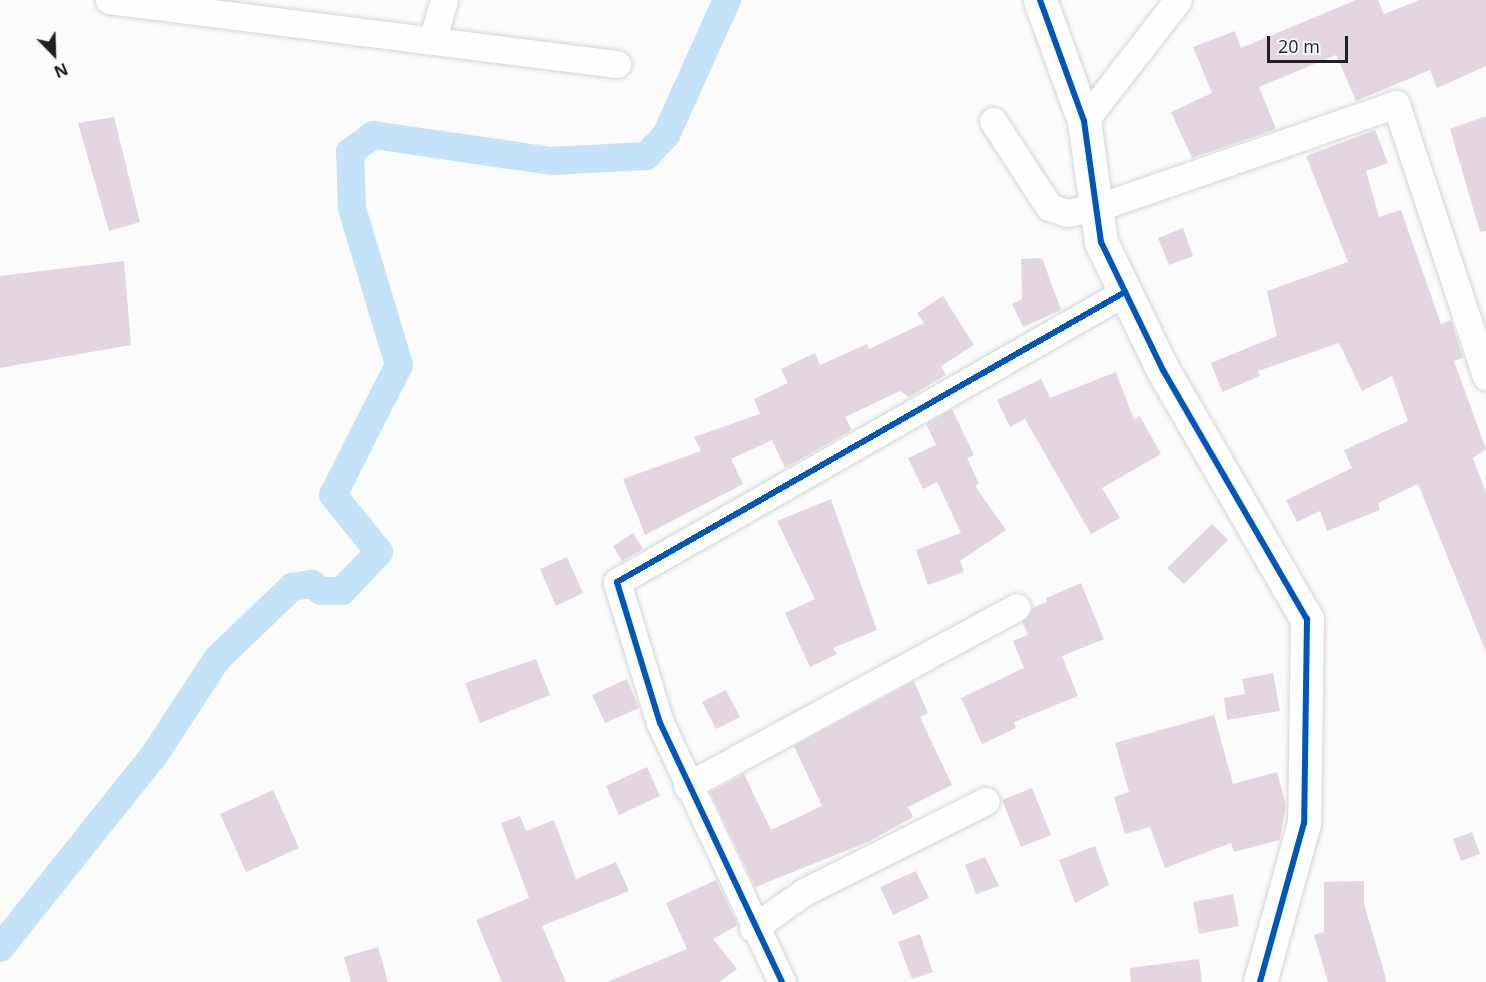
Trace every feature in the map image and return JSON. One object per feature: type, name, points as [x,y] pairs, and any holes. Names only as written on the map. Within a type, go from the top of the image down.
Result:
[{"type":"street","points":[[109,0],[617,64]]},
{"type":"street","points":[[432,41],[444,0]]},
{"type":"street","points":[[1040,0],[1084,122],[1099,207],[1101,242],[1163,370],[1307,619],[1304,823],[1260,982]]},
{"type":"street","points":[[1084,122],[1178,0]]},
{"type":"street","points":[[993,121],[1048,207],[1067,213],[1099,207],[1396,104],[1486,376]]},
{"type":"street","points":[[782,982],[753,928],[660,723],[618,582],[1125,292]]},
{"type":"street","points":[[687,786],[1017,607]]},
{"type":"street","points":[[753,928],[804,892],[986,801]]},
{"type":"building","points":[[1356,0],[1378,0],[1384,14],[1420,0],[1486,0],[1486,66],[1437,88],[1430,70],[1356,101],[1336,55],[1259,87],[1276,129],[1192,158],[1171,112],[1212,93],[1193,47],[1235,31],[1241,48]]},
{"type":"building","points":[[1486,116],[1486,231],[1480,232],[1450,129]]},
{"type":"building","points":[[114,117],[140,222],[109,231],[78,123]]},
{"type":"building","points":[[1375,130],[1388,163],[1366,171],[1379,217],[1401,210],[1441,324],[1451,320],[1463,358],[1454,361],[1486,449],[1473,458],[1486,492],[1486,652],[1418,484],[1378,503],[1380,510],[1327,531],[1320,511],[1297,522],[1286,500],[1352,468],[1344,450],[1408,421],[1392,376],[1362,391],[1339,343],[1258,371],[1260,376],[1222,392],[1211,363],[1277,336],[1267,291],[1348,262],[1306,156]]},
{"type":"building","points":[[1183,228],[1193,256],[1169,265],[1158,238]]},
{"type":"building","points":[[1042,258],[1061,310],[1023,327],[1012,304],[1022,299],[1021,259]]},
{"type":"building","points":[[124,261],[131,345],[0,368],[0,276]]},
{"type":"building","points":[[943,296],[974,345],[941,366],[946,375],[909,397],[900,391],[845,417],[852,430],[785,468],[772,440],[731,459],[743,484],[645,535],[623,479],[701,451],[694,437],[760,414],[754,399],[788,383],[781,369],[815,353],[820,365],[867,344],[869,349],[924,323],[917,313]]},
{"type":"building","points":[[1116,372],[1134,420],[1140,416],[1161,454],[1102,488],[1120,518],[1091,534],[1025,419],[1010,427],[997,400],[1041,379],[1050,398]]},
{"type":"building","points":[[952,409],[974,455],[967,458],[979,484],[975,486],[1006,530],[960,561],[964,572],[928,585],[916,550],[961,533],[937,482],[923,489],[908,458],[936,445],[926,424]]},
{"type":"building","points":[[831,499],[877,630],[833,648],[837,654],[810,667],[785,613],[815,599],[777,521]]},
{"type":"building","points":[[1212,524],[1228,540],[1184,584],[1167,568]]},
{"type":"building","points":[[633,533],[643,549],[622,561],[613,546]]},
{"type":"building","points":[[567,557],[583,593],[556,606],[540,569]]},
{"type":"building","points":[[1081,583],[1104,639],[1062,656],[1078,696],[1014,722],[1016,728],[982,744],[961,698],[1024,668],[1013,641],[1028,635],[1022,622],[1033,608],[1047,602],[1046,598]]},
{"type":"building","points":[[536,659],[550,695],[480,723],[465,683]]},
{"type":"building","points":[[1273,673],[1280,711],[1227,720],[1224,698],[1245,694],[1242,679]]},
{"type":"building","points":[[627,679],[639,708],[605,723],[592,695]]},
{"type":"building","points":[[914,681],[928,713],[920,717],[952,785],[908,807],[913,817],[868,842],[755,887],[710,792],[744,774],[771,830],[822,806],[794,746]]},
{"type":"building","points":[[726,690],[740,717],[716,729],[702,702]]},
{"type":"building","points":[[1214,715],[1233,784],[1277,772],[1286,805],[1280,840],[1234,852],[1231,843],[1165,868],[1150,827],[1125,834],[1114,797],[1129,792],[1115,743]]},
{"type":"building","points":[[647,767],[660,796],[619,815],[606,786]]},
{"type":"building","points":[[1032,788],[1051,835],[1021,847],[1002,800]]},
{"type":"building","points":[[273,790],[299,848],[246,872],[220,814]]},
{"type":"building","points":[[520,816],[526,831],[554,820],[576,879],[616,862],[629,891],[542,926],[566,982],[502,982],[476,920],[529,898],[501,823]]},
{"type":"building","points":[[1472,832],[1480,854],[1461,861],[1453,839]]},
{"type":"building","points":[[1095,846],[1109,885],[1075,903],[1059,860]]},
{"type":"building","points":[[985,857],[999,886],[976,894],[965,865]]},
{"type":"building","points":[[916,871],[929,898],[893,915],[880,887]]},
{"type":"building","points":[[716,880],[738,925],[713,939],[737,969],[719,982],[607,982],[687,949],[666,903]]},
{"type":"building","points":[[1364,881],[1364,904],[1387,982],[1328,982],[1314,935],[1324,932],[1324,882]]},
{"type":"building","points":[[1233,894],[1239,926],[1199,934],[1193,902]]},
{"type":"building","points":[[920,934],[933,972],[912,979],[898,942]]},
{"type":"building","points":[[378,947],[388,982],[351,982],[344,957]]},
{"type":"building","points":[[1199,959],[1202,982],[1131,982],[1130,968]]},
{"type":"waterway","points":[[0,948],[155,754],[217,659],[292,587],[312,584],[321,591],[342,591],[379,552],[333,495],[399,365],[352,208],[350,152],[373,135],[551,161],[646,156],[666,135],[727,0]]},
{"type":"cycle path","points":[[1040,0],[1084,121],[1101,242],[1163,370],[1307,619],[1304,823],[1260,982]]},
{"type":"cycle path","points":[[782,982],[660,723],[617,582],[1125,292]]}]
